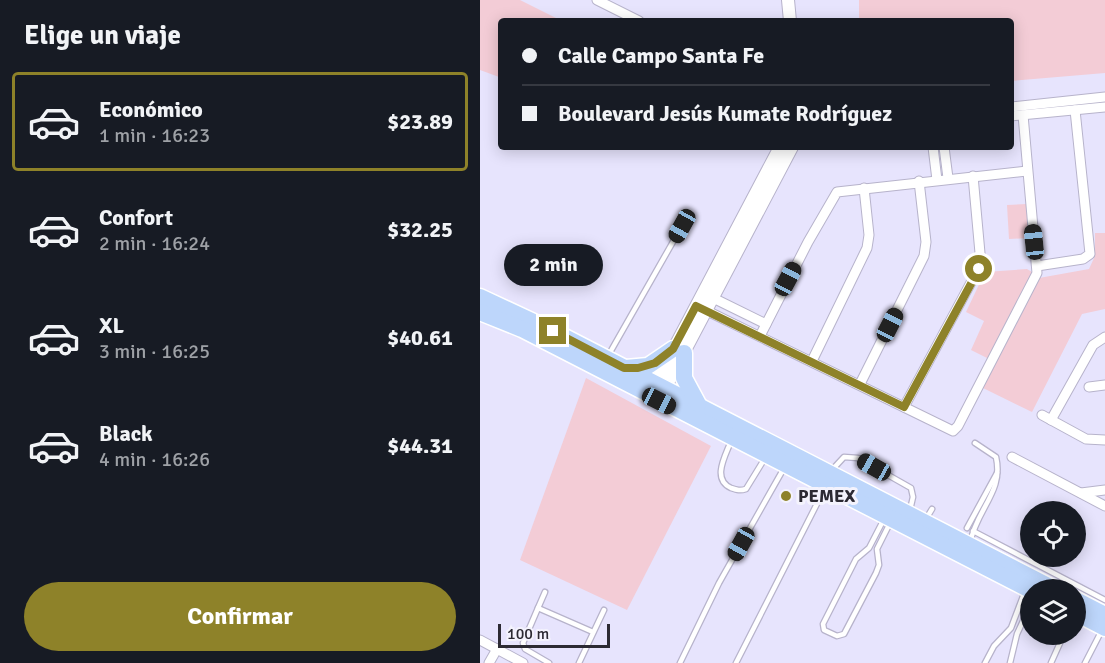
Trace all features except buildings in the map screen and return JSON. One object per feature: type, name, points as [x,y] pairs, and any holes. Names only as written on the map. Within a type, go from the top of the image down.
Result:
[{"type":"highway","points":[[480,297],[624,368],[657,392],[766,456],[828,480],[909,520],[971,538],[1031,579]]},
{"type":"highway","points":[[480,312],[522,329],[657,392],[700,407],[828,480],[1030,579]]},
{"type":"highway","points":[[624,368],[648,366],[679,351],[689,393],[700,407]]},
{"type":"highway","points":[[1086,608],[1105,624]]},
{"type":"highway","points":[[1086,617],[1105,624]]},
{"type":"street","points":[[597,0],[633,18]]},
{"type":"street","points":[[788,0],[790,18]]},
{"type":"street","points":[[1014,107],[1105,98]]},
{"type":"street","points":[[1014,116],[1105,107]]},
{"type":"street","points":[[1037,266],[1083,259],[1090,254],[1091,250],[1075,111]]},
{"type":"street","points":[[701,308],[953,431],[958,426],[1032,286],[1037,266],[1023,115]]},
{"type":"street","points":[[708,295],[779,150]]},
{"type":"street","points":[[657,392],[708,295],[790,150]]},
{"type":"street","points":[[933,150],[936,180]]},
{"type":"street","points":[[944,150],[948,178]]},
{"type":"street","points":[[760,336],[833,196],[843,190],[1027,171]]},
{"type":"street","points":[[904,407],[981,264],[973,176]]},
{"type":"street","points":[[860,384],[924,256],[926,242],[919,181]]},
{"type":"street","points":[[812,361],[867,248],[864,188]]},
{"type":"street","points":[[708,295],[766,324]]},
{"type":"street","points":[[1051,420],[1093,345],[1105,337]]},
{"type":"street","points":[[1089,387],[1105,385]]},
{"type":"street","points":[[1042,414],[1086,439],[1105,440]]},
{"type":"street","points":[[1012,457],[1105,506]]},
{"type":"street","points":[[1080,493],[1105,490]]},
{"type":"street","points":[[480,640],[523,663]]},
{"type":"street","points":[[489,663],[497,649]]},
{"type":"lane","points":[[606,359],[682,226]]},
{"type":"lane","points":[[732,438],[720,472],[722,480],[730,487],[739,490],[746,489],[766,456]]},
{"type":"lane","points":[[971,538],[999,479],[996,457],[975,443]]},
{"type":"lane","points":[[736,663],[828,480],[844,457],[858,458],[911,488],[913,497],[909,520],[877,549],[878,569],[846,631],[842,636],[833,635],[825,630],[823,624],[856,559],[909,520]]},
{"type":"lane","points":[[680,663],[719,583],[786,465]]},
{"type":"lane","points":[[967,528],[997,473]]},
{"type":"lane","points":[[865,552],[878,558]]},
{"type":"lane","points":[[546,592],[523,643],[525,649],[549,663]]},
{"type":"lane","points":[[1086,595],[1105,600]]},
{"type":"lane","points":[[538,608],[593,632]]},
{"type":"lane","points":[[579,663],[604,610]]},
{"type":"lane","points":[[985,663],[1011,628],[1020,610]]},
{"type":"lane","points":[[1085,663],[1105,624]]},
{"type":"lane","points":[[1010,663],[1020,628]]},
{"type":"lane","points":[[1002,638],[1016,644]]},
{"type":"lane","points":[[1051,663],[1059,645]]},
{"type":"shaded area","points":[[480,0],[520,0],[556,18],[498,18],[498,77],[480,70]]},
{"type":"shaded area","points":[[859,0],[1105,0],[1105,73],[1014,81],[1014,18],[859,18]]},
{"type":"shaded area","points":[[1027,204],[1029,238],[1009,239],[1007,205]]},
{"type":"shaded area","points":[[1095,233],[1105,233],[1105,309],[1082,314],[1032,412],[983,388],[1039,278],[1089,269],[1095,256]]},
{"type":"shaded area","points":[[1027,269],[1032,272],[989,359],[971,350],[984,321],[966,312],[985,272]]},
{"type":"shaded area","points":[[586,378],[711,446],[627,610],[520,560]]},
{"type":"place","name":"PEMEX","points":[[786,496]]},
{"type":"route","points":[[553,331],[624,368],[638,368],[655,363],[673,349],[696,306],[904,407],[979,269]]}]
